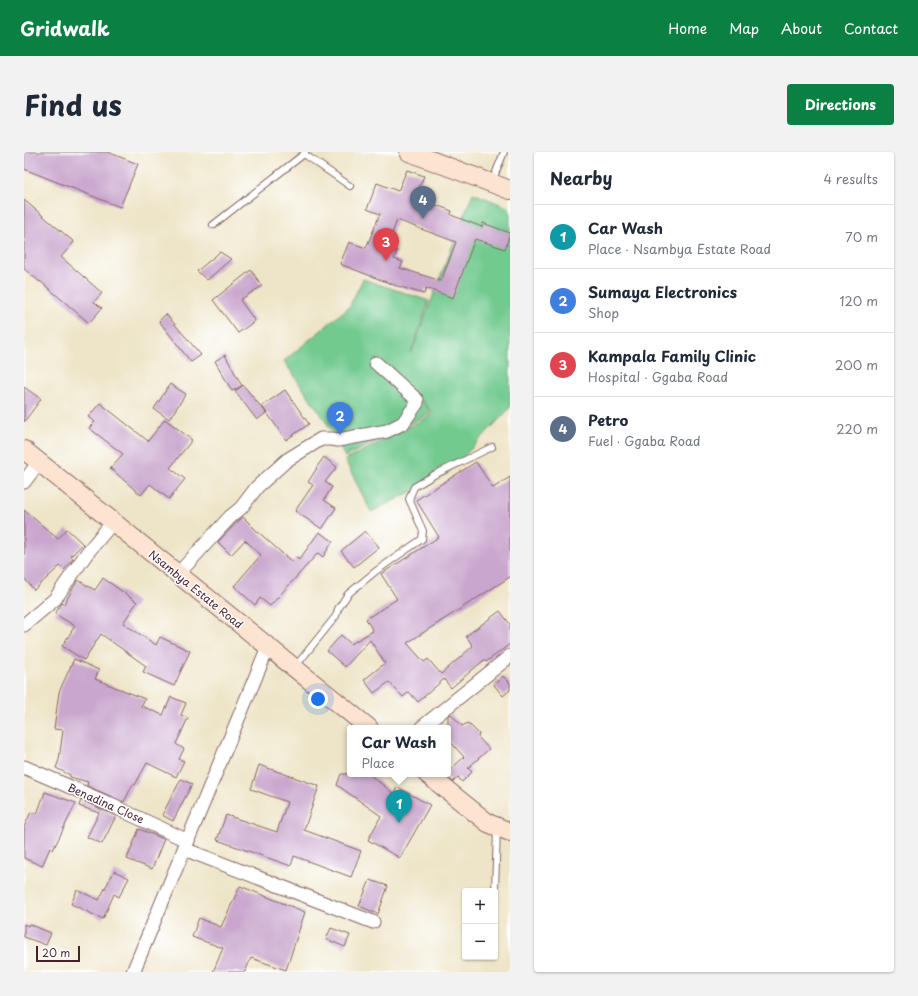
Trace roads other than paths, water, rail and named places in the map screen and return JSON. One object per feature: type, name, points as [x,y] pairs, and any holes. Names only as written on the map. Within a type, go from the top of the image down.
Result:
[{"type":"street","points":[[409,152],[510,190]]},
{"type":"street","points":[[178,574],[258,487],[287,460],[321,439],[338,440],[387,431],[403,423],[417,404],[417,400],[376,363]]},
{"type":"street","name":"Nsambya Estate Road","points":[[24,450],[365,725]]},
{"type":"street","points":[[24,482],[39,462]]},
{"type":"street","points":[[24,625],[54,599],[87,553],[113,522]]},
{"type":"street","points":[[133,972],[268,647]]},
{"type":"street","points":[[425,725],[510,656]]},
{"type":"street","name":"Benadina Close","points":[[24,767],[98,799],[186,845],[373,922]]},
{"type":"street","points":[[431,777],[488,823],[503,830]]},
{"type":"lane","points":[[492,183],[504,152]]},
{"type":"lane","points":[[213,225],[305,153],[350,186]]},
{"type":"lane","points":[[294,668],[336,616],[338,609],[348,594],[376,571],[422,539],[423,530],[409,499],[414,487],[434,475],[492,447]]},
{"type":"lane","points":[[495,888],[503,830]]},
{"type":"place","name":"Petro","points":[[423,219]]},
{"type":"place","name":"Kampala Family Clinic","points":[[386,261]]},
{"type":"place","name":"Sumaya Electronics","points":[[340,435]]},
{"type":"place","name":"Car Wash","points":[[399,823]]}]
